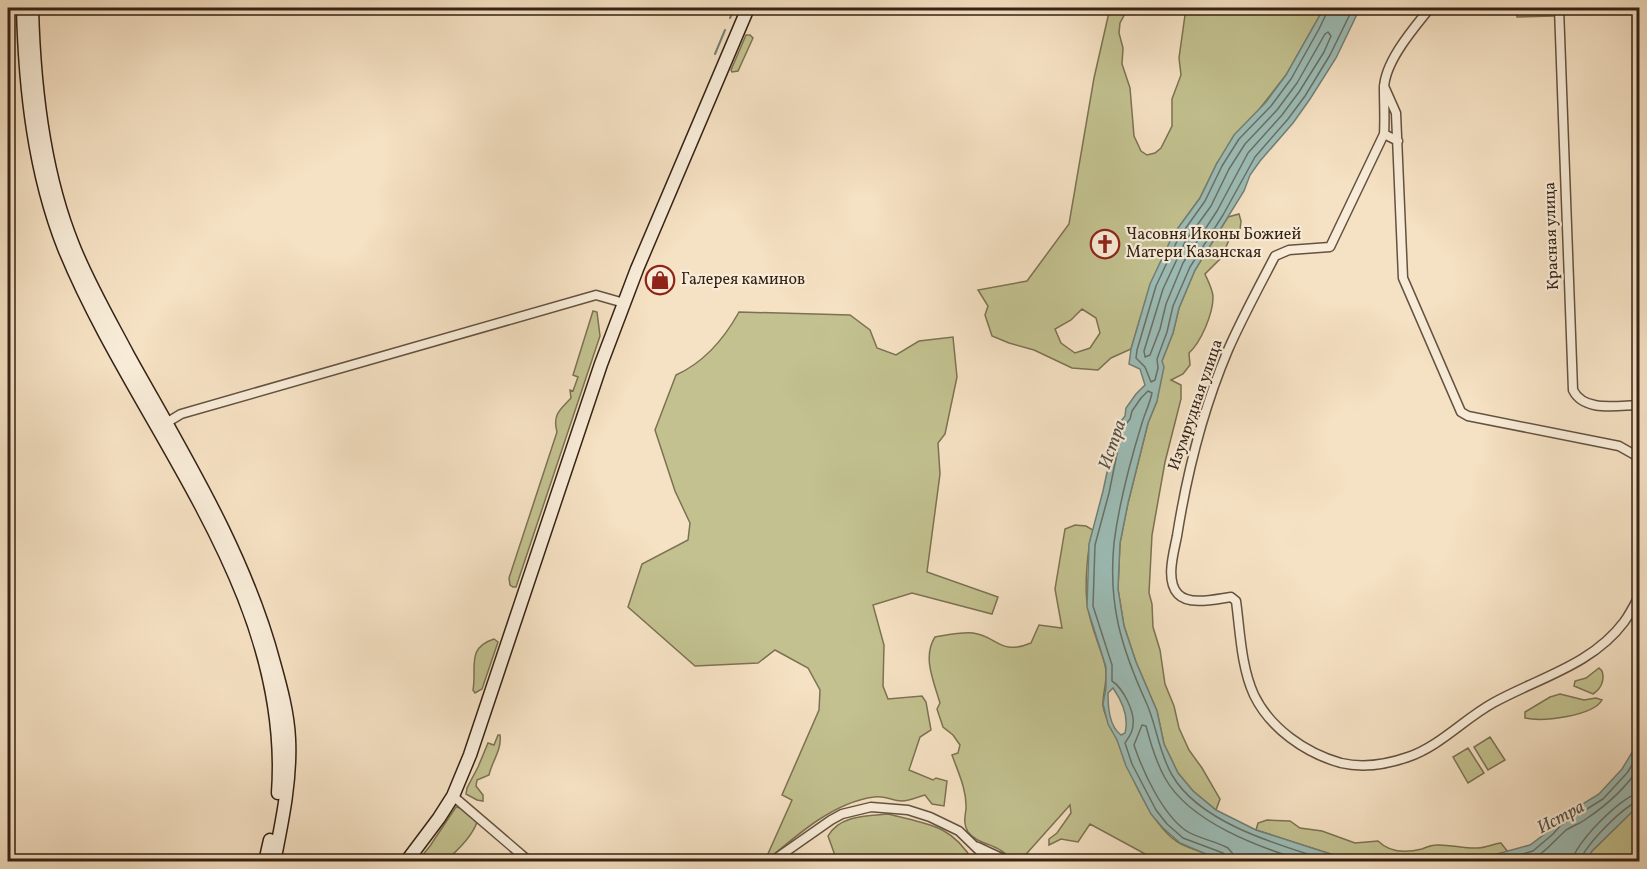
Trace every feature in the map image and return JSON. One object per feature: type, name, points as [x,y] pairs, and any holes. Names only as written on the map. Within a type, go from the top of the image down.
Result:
[{"type":"main road","points":[[23,8],[36,149],[58,230],[84,292],[206,515],[233,573],[259,643],[270,684],[280,740],[278,798],[266,861]]},
{"type":"main road","points":[[32,8],[34,54],[45,147],[63,218],[92,289],[214,511],[237,560],[265,632],[286,713],[289,739],[286,799],[274,861]]},
{"type":"main road","points":[[406,861],[439,819],[453,796],[475,740],[601,364],[624,303],[748,8]]},
{"type":"street","points":[[1398,141],[1384,134],[1384,87],[1397,52],[1430,8]]},
{"type":"street","name":"Красная улица","points":[[1560,8],[1573,390],[1575,396],[1589,404],[1640,405]]},
{"type":"street","points":[[1384,87],[1396,113],[1403,278],[1461,412],[1468,416],[1619,446],[1635,455],[1640,462]]},
{"type":"street","name":"Изумрудная улица","points":[[1384,134],[1330,247],[1290,250],[1280,252],[1275,256],[1228,351],[1196,443],[1186,482],[1172,566],[1175,590],[1188,600],[1231,597],[1236,601],[1246,666],[1253,693],[1275,726],[1298,743],[1321,755],[1343,763],[1378,765],[1410,756],[1435,743],[1493,703],[1554,674],[1593,652],[1625,621],[1640,594]]},
{"type":"street","points":[[166,423],[181,414],[596,296],[624,303]]},
{"type":"street","points":[[453,796],[530,861]]},
{"type":"street","points":[[771,861],[837,817],[857,809],[871,807],[908,810],[930,817],[959,831],[991,861]]},
{"type":"street","points":[[972,844],[1010,861]]},
{"type":"shaded area","points":[[1110,8],[1128,8],[1120,23],[1119,33],[1123,48],[1122,64],[1130,88],[1134,136],[1141,151],[1147,155],[1155,153],[1161,148],[1172,126],[1172,99],[1181,75],[1179,58],[1186,8],[1324,8],[1286,75],[1217,163],[1200,198],[1173,235],[1140,319],[1131,349],[1111,358],[1098,370],[1072,368],[1034,350],[992,336],[985,315],[988,306],[978,290],[1027,281],[1069,224],[1094,78]],"holes":[[[1082,309],[1096,318],[1100,333],[1090,348],[1075,353],[1061,343],[1055,329],[1071,320]]]},
{"type":"shaded area","points":[[1517,8],[1555,8],[1555,16],[1517,17]]},
{"type":"shaded area","points":[[746,35],[753,38],[738,71],[732,72],[731,70]]},
{"type":"shaded area","points":[[1239,214],[1240,230],[1231,235],[1222,257],[1205,274],[1213,297],[1206,327],[1189,353],[1190,365],[1183,374],[1171,380],[1181,385],[1181,399],[1165,462],[1152,535],[1149,593],[1153,627],[1160,650],[1165,684],[1174,706],[1179,728],[1189,750],[1220,799],[1216,810],[1193,791],[1178,773],[1164,744],[1157,711],[1136,662],[1124,626],[1118,589],[1120,543],[1128,503],[1148,423],[1157,401],[1162,361],[1173,333],[1179,308],[1195,270],[1228,217]]},
{"type":"shaded area","points":[[593,311],[597,312],[600,336],[516,587],[513,587],[510,585],[509,578],[557,432],[557,416],[571,398],[570,390],[573,391],[578,377],[573,375]]},
{"type":"shaded area","points":[[739,312],[850,315],[870,330],[877,348],[896,355],[919,341],[953,337],[957,377],[945,434],[938,443],[940,474],[927,572],[998,597],[992,614],[912,593],[873,605],[884,645],[883,686],[888,699],[922,696],[926,702],[931,730],[920,737],[909,770],[933,780],[936,778],[947,781],[944,806],[932,804],[925,795],[905,801],[885,797],[860,800],[845,805],[818,820],[770,858],[767,856],[792,800],[782,795],[819,710],[820,690],[808,668],[775,650],[758,663],[695,666],[628,607],[642,564],[688,540],[690,523],[675,491],[655,430],[676,375],[713,349]]},
{"type":"shaded area","points":[[1075,525],[1086,526],[1093,530],[1086,580],[1089,615],[1106,670],[1103,706],[1129,769],[1152,814],[1171,837],[1187,847],[1228,861],[1158,861],[1090,824],[1078,842],[1061,839],[1049,845],[1049,839],[1057,833],[1071,813],[1070,805],[1020,861],[1014,860],[971,836],[966,829],[965,795],[952,755],[958,753],[960,745],[943,727],[937,709],[940,703],[930,670],[931,645],[935,637],[973,633],[1005,646],[1021,646],[1031,643],[1039,625],[1062,628],[1055,589],[1065,529]]},
{"type":"shaded area","points":[[494,639],[498,642],[482,689],[475,693],[473,690],[476,653],[485,643]]},
{"type":"shaded area","points":[[1599,668],[1603,674],[1603,681],[1596,692],[1593,694],[1574,686],[1575,681],[1586,678]]},
{"type":"shaded area","points":[[1560,694],[1584,700],[1596,698],[1602,700],[1597,706],[1578,714],[1543,719],[1525,718],[1525,712],[1550,697]]},
{"type":"shaded area","points":[[500,735],[500,746],[489,775],[477,780],[476,786],[483,795],[483,801],[477,800],[466,794],[467,788],[488,743],[494,745]]},
{"type":"shaded area","points":[[1490,737],[1505,760],[1488,770],[1474,747]]},
{"type":"shaded area","points":[[1468,748],[1484,773],[1468,783],[1453,757]]},
{"type":"shaded area","points":[[1639,805],[1639,861],[1572,862],[1588,858],[1592,851]]},
{"type":"shaded area","points":[[456,807],[468,812],[477,822],[468,839],[444,862],[417,862],[430,846]]},
{"type":"shaded area","points":[[888,814],[937,827],[956,839],[973,861],[837,861],[828,836],[833,829],[847,820]]},
{"type":"shaded area","points":[[1267,820],[1290,821],[1300,828],[1322,831],[1355,843],[1378,841],[1398,851],[1416,850],[1436,845],[1481,848],[1501,843],[1508,852],[1486,857],[1373,861],[1343,858],[1256,830],[1258,823]]},
{"type":"water","name":"Истра","points":[[1324,8],[1360,8],[1336,58],[1310,99],[1250,175],[1244,191],[1195,270],[1179,308],[1173,333],[1162,361],[1164,367],[1157,401],[1148,423],[1128,503],[1120,543],[1118,589],[1124,626],[1136,662],[1157,711],[1164,744],[1178,773],[1193,791],[1216,810],[1256,830],[1343,858],[1373,861],[1228,862],[1180,843],[1163,828],[1151,814],[1126,766],[1117,740],[1108,724],[1103,704],[1106,667],[1087,607],[1089,544],[1117,426],[1125,416],[1126,408],[1145,385],[1140,369],[1129,364],[1131,349],[1150,284],[1173,235],[1200,198],[1234,135],[1266,102],[1286,75]],"holes":[[[1113,688],[1122,704],[1126,721],[1125,733],[1121,735],[1114,727],[1109,710],[1108,693]]]},
{"type":"water","name":"Истра","points":[[1639,741],[1639,805],[1592,851],[1588,858],[1572,862],[1403,861],[1486,857],[1530,845],[1550,830],[1557,820],[1599,794],[1622,769]]},
{"type":"waterway","points":[[730,18],[735,8]]},
{"type":"waterway","points":[[715,54],[725,30]]},
{"type":"place","name":"Часовня Иконы Божией Матери Казанская","points":[[1105,244]]},
{"type":"place","name":"Галерея каминов","points":[[660,280]]}]
